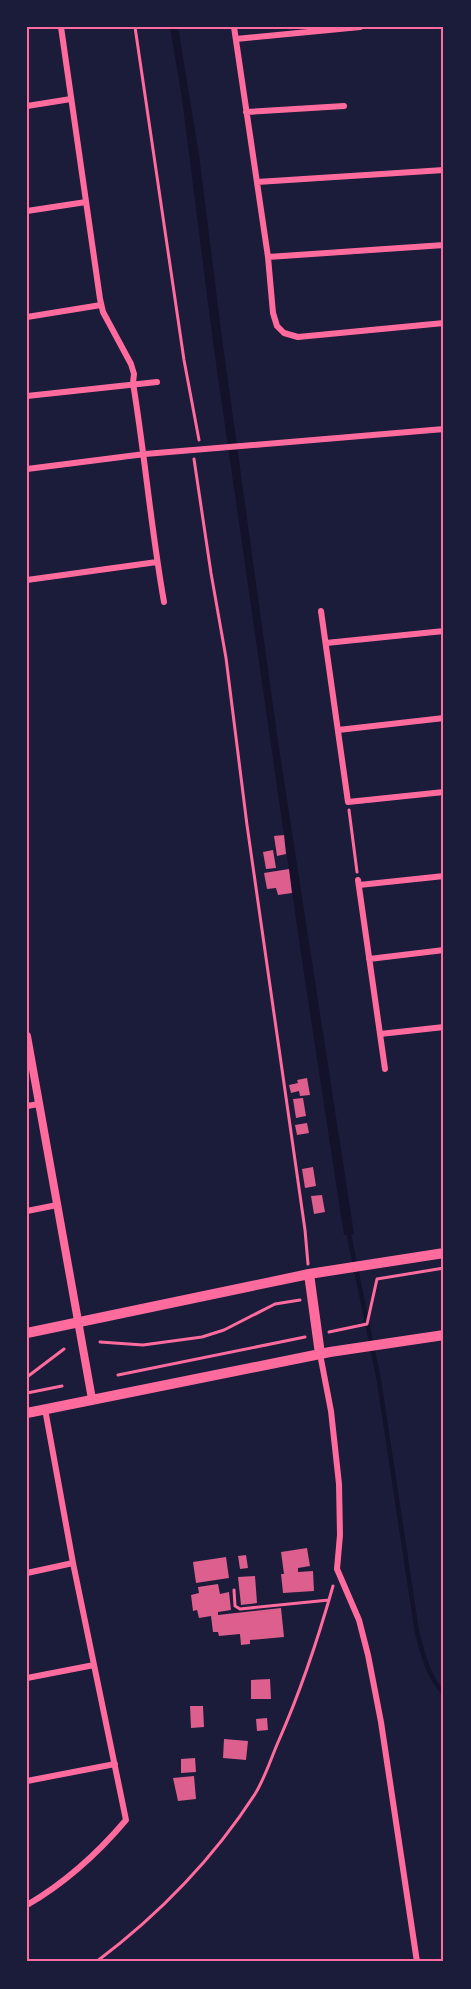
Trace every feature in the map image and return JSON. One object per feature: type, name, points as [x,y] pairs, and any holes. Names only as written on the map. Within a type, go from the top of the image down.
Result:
[{"type":"main road","points":[[27,1333],[309,1274],[444,1253]]},
{"type":"main road","points":[[309,1274],[320,1354]]},
{"type":"main road","points":[[27,1413],[362,1346],[444,1335]]},
{"type":"street","points":[[61,27],[101,305],[132,364],[134,374],[133,383],[145,454],[157,562],[164,602]]},
{"type":"street","points":[[234,27],[268,257],[273,313],[277,326],[284,333],[298,337],[444,323]]},
{"type":"street","points":[[236,39],[360,27]]},
{"type":"street","points":[[27,106],[71,99]]},
{"type":"street","points":[[246,112],[344,106]]},
{"type":"street","points":[[257,182],[444,170]]},
{"type":"street","points":[[27,211],[86,202]]},
{"type":"street","points":[[268,257],[444,245]]},
{"type":"street","points":[[27,317],[101,305]]},
{"type":"street","points":[[27,396],[157,381]]},
{"type":"street","points":[[27,469],[145,454],[444,429]]},
{"type":"street","points":[[27,580],[157,562]]},
{"type":"street","points":[[321,611],[348,802],[444,792]]},
{"type":"street","points":[[326,643],[444,631]]},
{"type":"street","points":[[338,730],[444,718]]},
{"type":"street","points":[[385,1069],[359,882],[444,876]]},
{"type":"street","points":[[369,959],[444,950]]},
{"type":"street","points":[[380,1034],[444,1027]]},
{"type":"street","points":[[27,1036],[92,1400]]},
{"type":"street","points":[[27,1106],[39,1104]]},
{"type":"street","points":[[27,1211],[57,1205]]},
{"type":"street","points":[[320,1354],[331,1411],[338,1473],[340,1535],[337,1569],[359,1620],[368,1655],[381,1722],[417,1962]]},
{"type":"street","points":[[27,1905],[73,1872],[108,1842],[126,1820],[73,1563],[45,1409]]},
{"type":"street","points":[[27,1573],[73,1563]]},
{"type":"street","points":[[27,1678],[94,1665]]},
{"type":"street","points":[[27,1781],[114,1764]]},
{"type":"path","points":[[135,27],[182,348],[202,450]]},
{"type":"path","points":[[193,450],[226,658],[247,825],[305,1230],[309,1274]]},
{"type":"path","points":[[348,802],[359,882]]},
{"type":"path","points":[[118,1375],[368,1324],[377,1279],[444,1268]]},
{"type":"path","points":[[100,1342],[143,1345],[202,1337],[236,1325],[275,1304],[312,1298]]},
{"type":"path","points":[[27,1377],[64,1349]]},
{"type":"path","points":[[27,1394],[62,1386]]},
{"type":"path","points":[[96,1962],[174,1895],[231,1827],[255,1794],[302,1684],[337,1569]]},
{"type":"path","points":[[234,1590],[236,1606],[240,1609],[329,1600]]},
{"type":"shaded area","points":[[170,27],[178,27],[199,155],[277,735],[354,1234],[344,1235],[303,967],[213,342],[182,98]]},
{"type":"building","points":[[284,835],[286,854],[277,856],[274,836]]},
{"type":"building","points":[[273,850],[276,868],[266,869],[263,852]]},
{"type":"building","points":[[289,869],[292,893],[278,895],[276,888],[267,889],[264,873]]},
{"type":"building","points":[[307,1078],[310,1095],[300,1096],[299,1091],[291,1093],[289,1085]]},
{"type":"building","points":[[303,1098],[306,1116],[296,1118],[293,1099]]},
{"type":"building","points":[[307,1123],[309,1133],[297,1135],[295,1125]]},
{"type":"building","points":[[313,1167],[316,1186],[305,1188],[302,1169]]},
{"type":"building","points":[[322,1195],[325,1212],[314,1214],[311,1196]]},
{"type":"building","points":[[307,1548],[310,1566],[298,1568],[298,1572],[313,1571],[314,1591],[283,1593],[281,1574],[284,1574],[281,1552]]},
{"type":"building","points":[[246,1555],[248,1568],[240,1569],[238,1556]]},
{"type":"building","points":[[226,1557],[229,1578],[196,1583],[193,1562]]},
{"type":"building","points":[[255,1576],[257,1603],[241,1605],[238,1577]]},
{"type":"building","points":[[218,1584],[220,1594],[229,1592],[231,1610],[218,1612],[218,1615],[281,1608],[284,1637],[250,1640],[250,1644],[241,1645],[240,1634],[219,1636],[218,1632],[213,1632],[211,1616],[199,1618],[197,1610],[193,1611],[191,1595],[199,1593],[198,1587]]},
{"type":"building","points":[[270,1679],[271,1699],[251,1699],[251,1680]]},
{"type":"building","points":[[190,1706],[203,1706],[204,1727],[191,1728]]},
{"type":"building","points":[[267,1718],[268,1730],[257,1731],[256,1719]]},
{"type":"building","points":[[224,1739],[248,1741],[246,1760],[223,1758]]},
{"type":"building","points":[[195,1758],[196,1772],[181,1773],[181,1759]]},
{"type":"building","points":[[194,1776],[196,1799],[178,1801],[173,1778]]},
{"type":"waterway","points":[[348,1230],[379,1381],[417,1632],[430,1673],[444,1694]]}]
